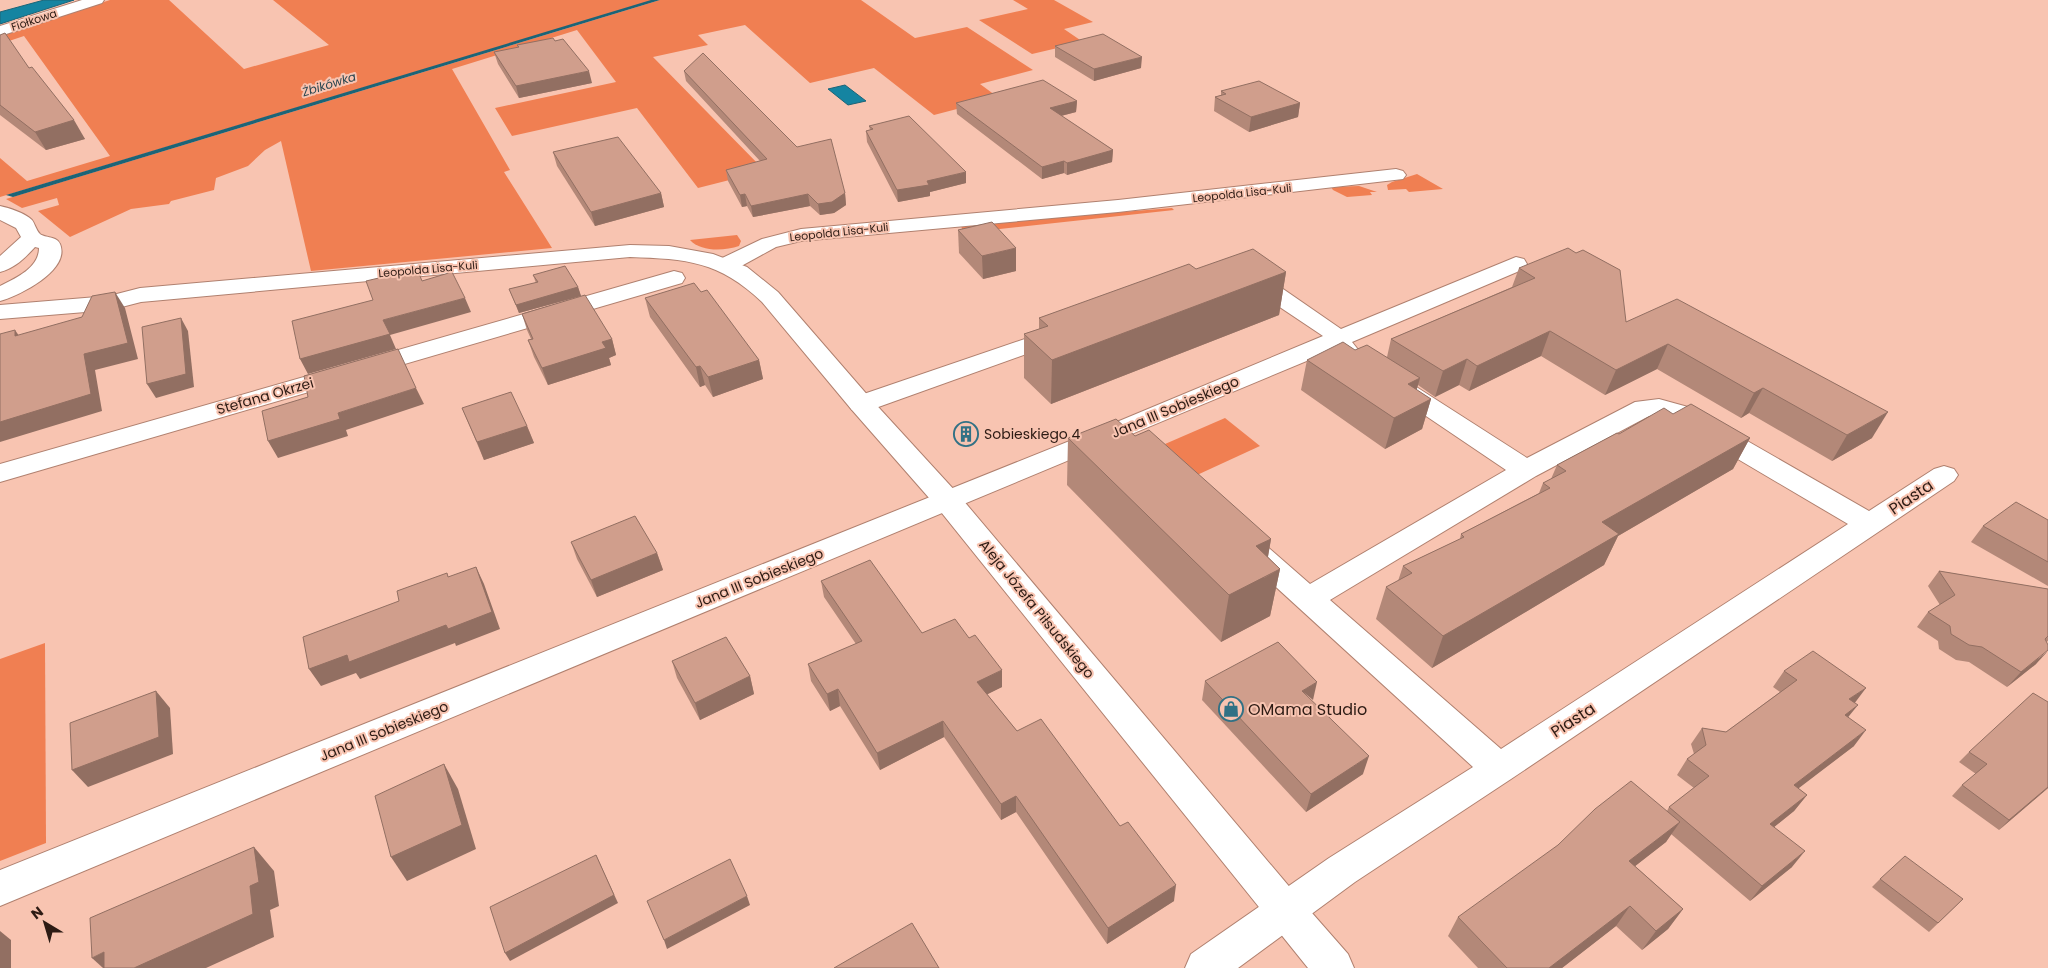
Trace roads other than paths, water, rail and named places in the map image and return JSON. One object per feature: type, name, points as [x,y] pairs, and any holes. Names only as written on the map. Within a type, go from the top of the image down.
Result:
[{"type":"street","name":"Fiołkowa","points":[[0,31],[97,0]]},
{"type":"street","name":"Leopolda Lisa-Kuli","points":[[0,312],[110,303],[140,295],[630,251],[686,253],[726,265],[768,243],[796,236],[1118,206],[1396,175]]},
{"type":"street","points":[[0,212],[24,224],[32,238],[50,245],[50,252],[45,263],[31,278],[0,294]]},
{"type":"street","points":[[0,265],[13,257],[32,238]]},
{"type":"street","name":"Jana III Sobieskiego","points":[[0,888],[1121,430],[1516,264]]},
{"type":"street","name":"Aleja Józefa Piłsudskiego","points":[[726,265],[756,282],[947,500],[1284,910],[1334,968]]},
{"type":"street","points":[[1229,275],[1249,276],[1262,284],[1330,330],[1336,340],[1352,356],[1526,470]]},
{"type":"street","name":"Stefana Okrzei","points":[[0,473],[674,278]]},
{"type":"street","name":"Leopolda Lisa-Kuli","points":[[0,299],[118,290],[140,295]]},
{"type":"street","points":[[861,404],[1084,326]]},
{"type":"street","points":[[1310,598],[1526,470],[1633,412],[1644,408],[1659,407],[1679,413],[1870,524]]},
{"type":"street","points":[[1121,430],[1146,452]]},
{"type":"street","name":"Piasta","points":[[1205,968],[1342,870],[1499,769],[1944,475]]},
{"type":"street","points":[[1230,529],[1310,598],[1499,769]]},
{"type":"water","points":[[44,0],[74,0],[0,24],[0,12]]},
{"type":"water","points":[[845,85],[866,101],[848,105],[828,89]]},
{"type":"waterway","name":"Żbikówka","points":[[10,195],[657,0]]},
{"type":"place","name":"Sobieskiego 4","points":[[966,434]]},
{"type":"place","name":"OMama Studio","points":[[1231,709]]}]
